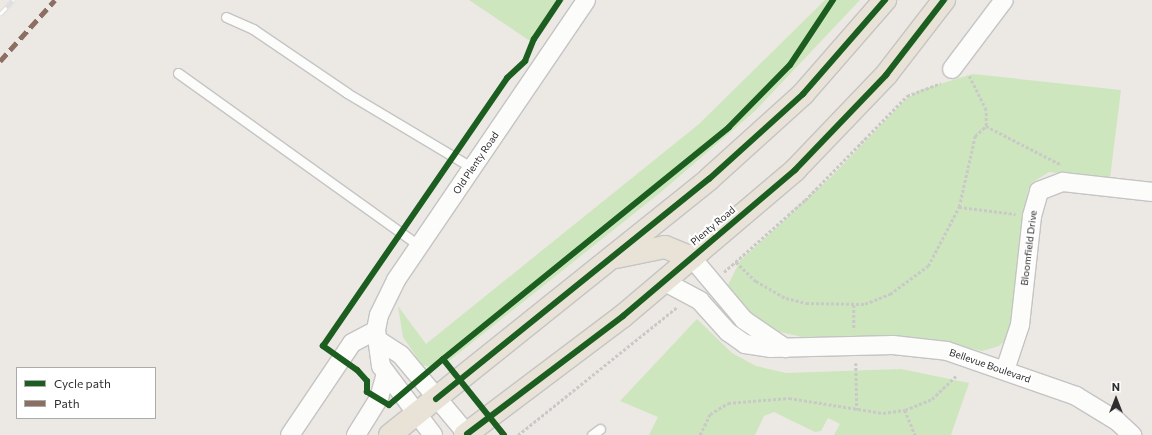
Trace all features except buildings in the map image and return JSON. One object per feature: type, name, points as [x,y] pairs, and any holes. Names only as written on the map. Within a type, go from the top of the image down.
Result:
[{"type":"highway","points":[[390,435],[709,179],[803,94],[885,0]]},
{"type":"highway","name":"Plenty Road","points":[[466,434],[665,282],[795,170],[849,115],[944,0]]},
{"type":"highway","points":[[611,258],[660,247],[692,258]]},
{"type":"street","name":"Old Plenty Road","points":[[433,435],[386,373],[379,361],[377,335],[390,290],[586,0]]},
{"type":"street","points":[[955,77],[964,52],[1004,0]]},
{"type":"street","name":"Bloomfield Drive","points":[[1005,370],[1020,325],[1032,216],[1039,191],[1056,182],[1152,192]]},
{"type":"street","points":[[692,258],[744,320],[785,348]]},
{"type":"street","name":"Bellevue Boulevard","points":[[665,282],[692,296],[736,339],[757,347],[920,346],[965,355],[1076,396],[1117,421],[1132,435]]},
{"type":"street","points":[[290,435],[352,343],[377,335],[397,352],[466,434]]},
{"type":"street","points":[[356,435],[378,398],[386,373]]},
{"type":"lane","points":[[226,17],[253,29],[353,97],[473,168]]},
{"type":"lane","points":[[178,73],[420,246]]},
{"type":"path","points":[[964,52],[969,78],[986,110],[986,126],[975,136],[959,207],[928,266],[890,294],[865,304],[806,303],[786,298],[760,284],[736,262],[804,200],[907,96],[926,86],[955,77],[969,78]]},
{"type":"path","points":[[986,126],[1064,167]]},
{"type":"path","points":[[959,207],[1032,216]]},
{"type":"path","points":[[518,435],[692,296]]},
{"type":"path","points":[[700,435],[710,414],[728,403],[789,398],[883,413],[905,410],[932,399],[957,375]]},
{"type":"path","points":[[905,410],[915,435]]},
{"type":"green space","points":[[469,0],[556,0],[530,41]]},
{"type":"green space","points":[[825,0],[860,0],[755,111],[661,192],[449,361],[431,367],[422,365],[403,337],[398,306],[426,344],[699,124]]},
{"type":"green space","points":[[973,74],[1121,90],[1110,178],[1049,172],[1033,182],[1028,190],[1013,323],[1007,339],[999,346],[982,351],[926,338],[806,338],[772,330],[756,321],[727,287],[740,261],[832,176],[905,100],[920,90]]},
{"type":"green space","points":[[697,319],[732,353],[756,366],[786,373],[901,369],[969,383],[951,435],[834,435],[840,424],[828,418],[821,431],[815,432],[774,412],[764,416],[755,435],[649,435],[658,417],[620,401]]},
{"type":"railway","points":[[0,14],[13,0]]},
{"type":"marked path","points":[[0,61],[55,0]]},
{"type":"cycle path","points":[[504,435],[443,359],[389,405],[367,392],[367,381],[357,370],[323,346],[507,78],[525,61],[534,39],[560,0]]},
{"type":"cycle path","points":[[443,359],[729,127],[790,65],[833,0]]},
{"type":"cycle path","points":[[436,399],[709,179],[803,94],[885,0]]},
{"type":"cycle path","points":[[467,434],[623,316],[795,170],[886,75],[944,0]]}]
